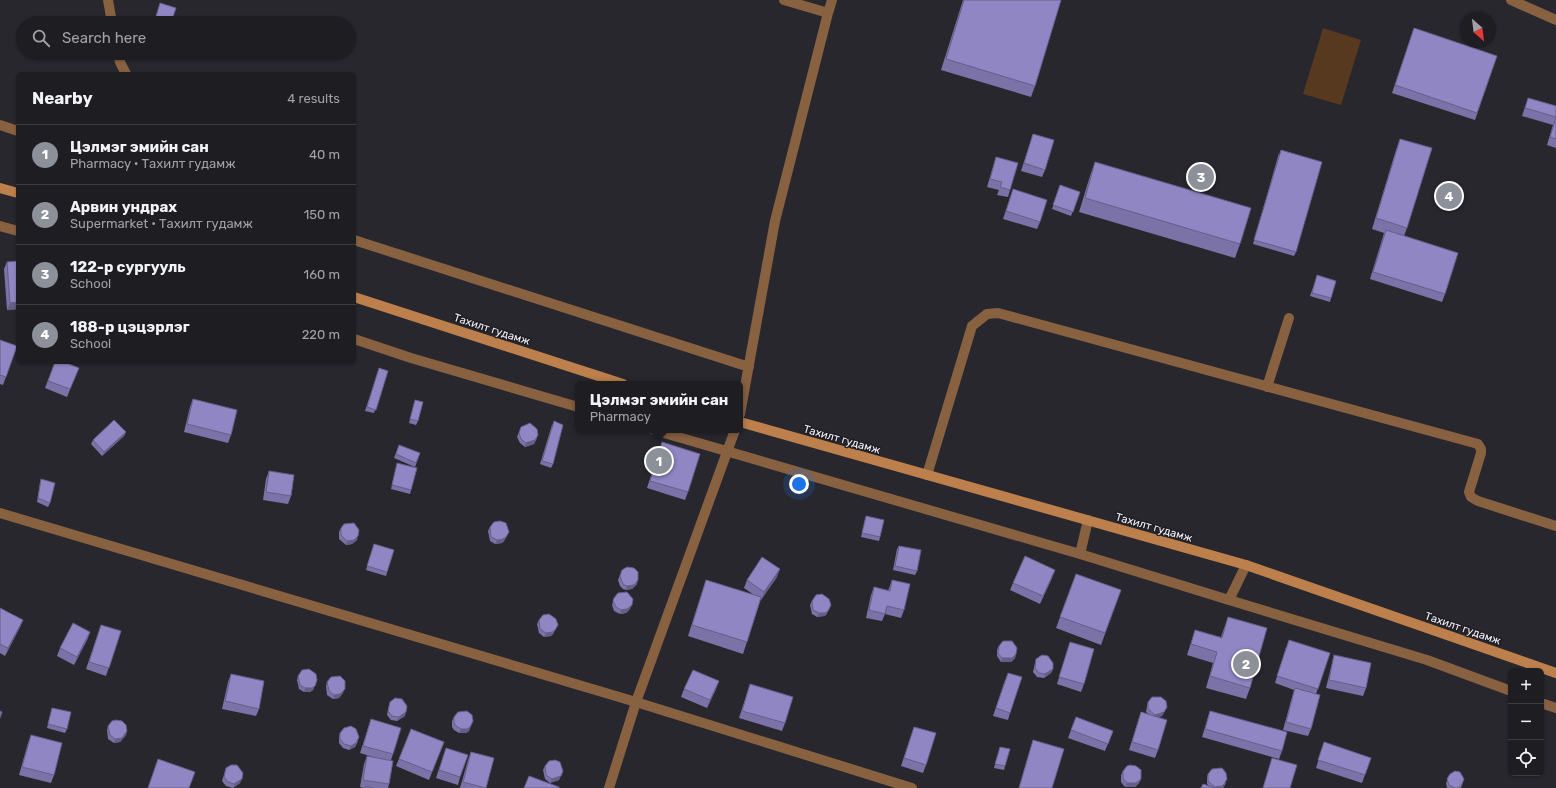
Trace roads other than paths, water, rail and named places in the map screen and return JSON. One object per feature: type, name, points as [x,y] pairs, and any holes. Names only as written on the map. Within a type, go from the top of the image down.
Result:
[{"type":"main road","points":[[0,188],[16,192]]},
{"type":"main road","name":"Тахилт гудамж","points":[[356,298],[614,381]]},
{"type":"main road","name":"Тахилт гудамж","points":[[743,423],[1246,565],[1556,673]]},
{"type":"street","points":[[108,0],[111,16]]},
{"type":"street","points":[[784,0],[828,13]]},
{"type":"street","points":[[743,398],[775,221],[832,0]]},
{"type":"street","points":[[1511,0],[1556,20]]},
{"type":"street","points":[[120,60],[125,72]]},
{"type":"street","points":[[0,125],[16,130]]},
{"type":"street","points":[[0,226],[16,230]]},
{"type":"street","points":[[356,241],[749,367]]},
{"type":"street","points":[[927,475],[972,326],[986,314],[998,313],[1478,444],[1481,449],[1481,453],[1468,492],[1471,498],[1556,526]]},
{"type":"street","points":[[1267,387],[1289,318]]},
{"type":"street","points":[[356,340],[411,358],[575,406]]},
{"type":"street","points":[[664,433],[1080,554],[1427,660],[1508,690]]},
{"type":"street","points":[[609,788],[636,702],[734,433]]},
{"type":"street","points":[[0,513],[636,702],[912,788]]},
{"type":"street","points":[[1080,554],[1088,520]]},
{"type":"street","points":[[1229,600],[1246,565]]},
{"type":"street","points":[[1544,703],[1556,708]]},
{"type":"place","name":"122-р сургууль","points":[[1201,177]]},
{"type":"place","name":"188-р цэцэрлэг","points":[[1449,196]]},
{"type":"place","name":"Цэлмэг эмийн сан","points":[[659,461]]},
{"type":"place","name":"Арвин ундрах","points":[[1246,664]]}]
